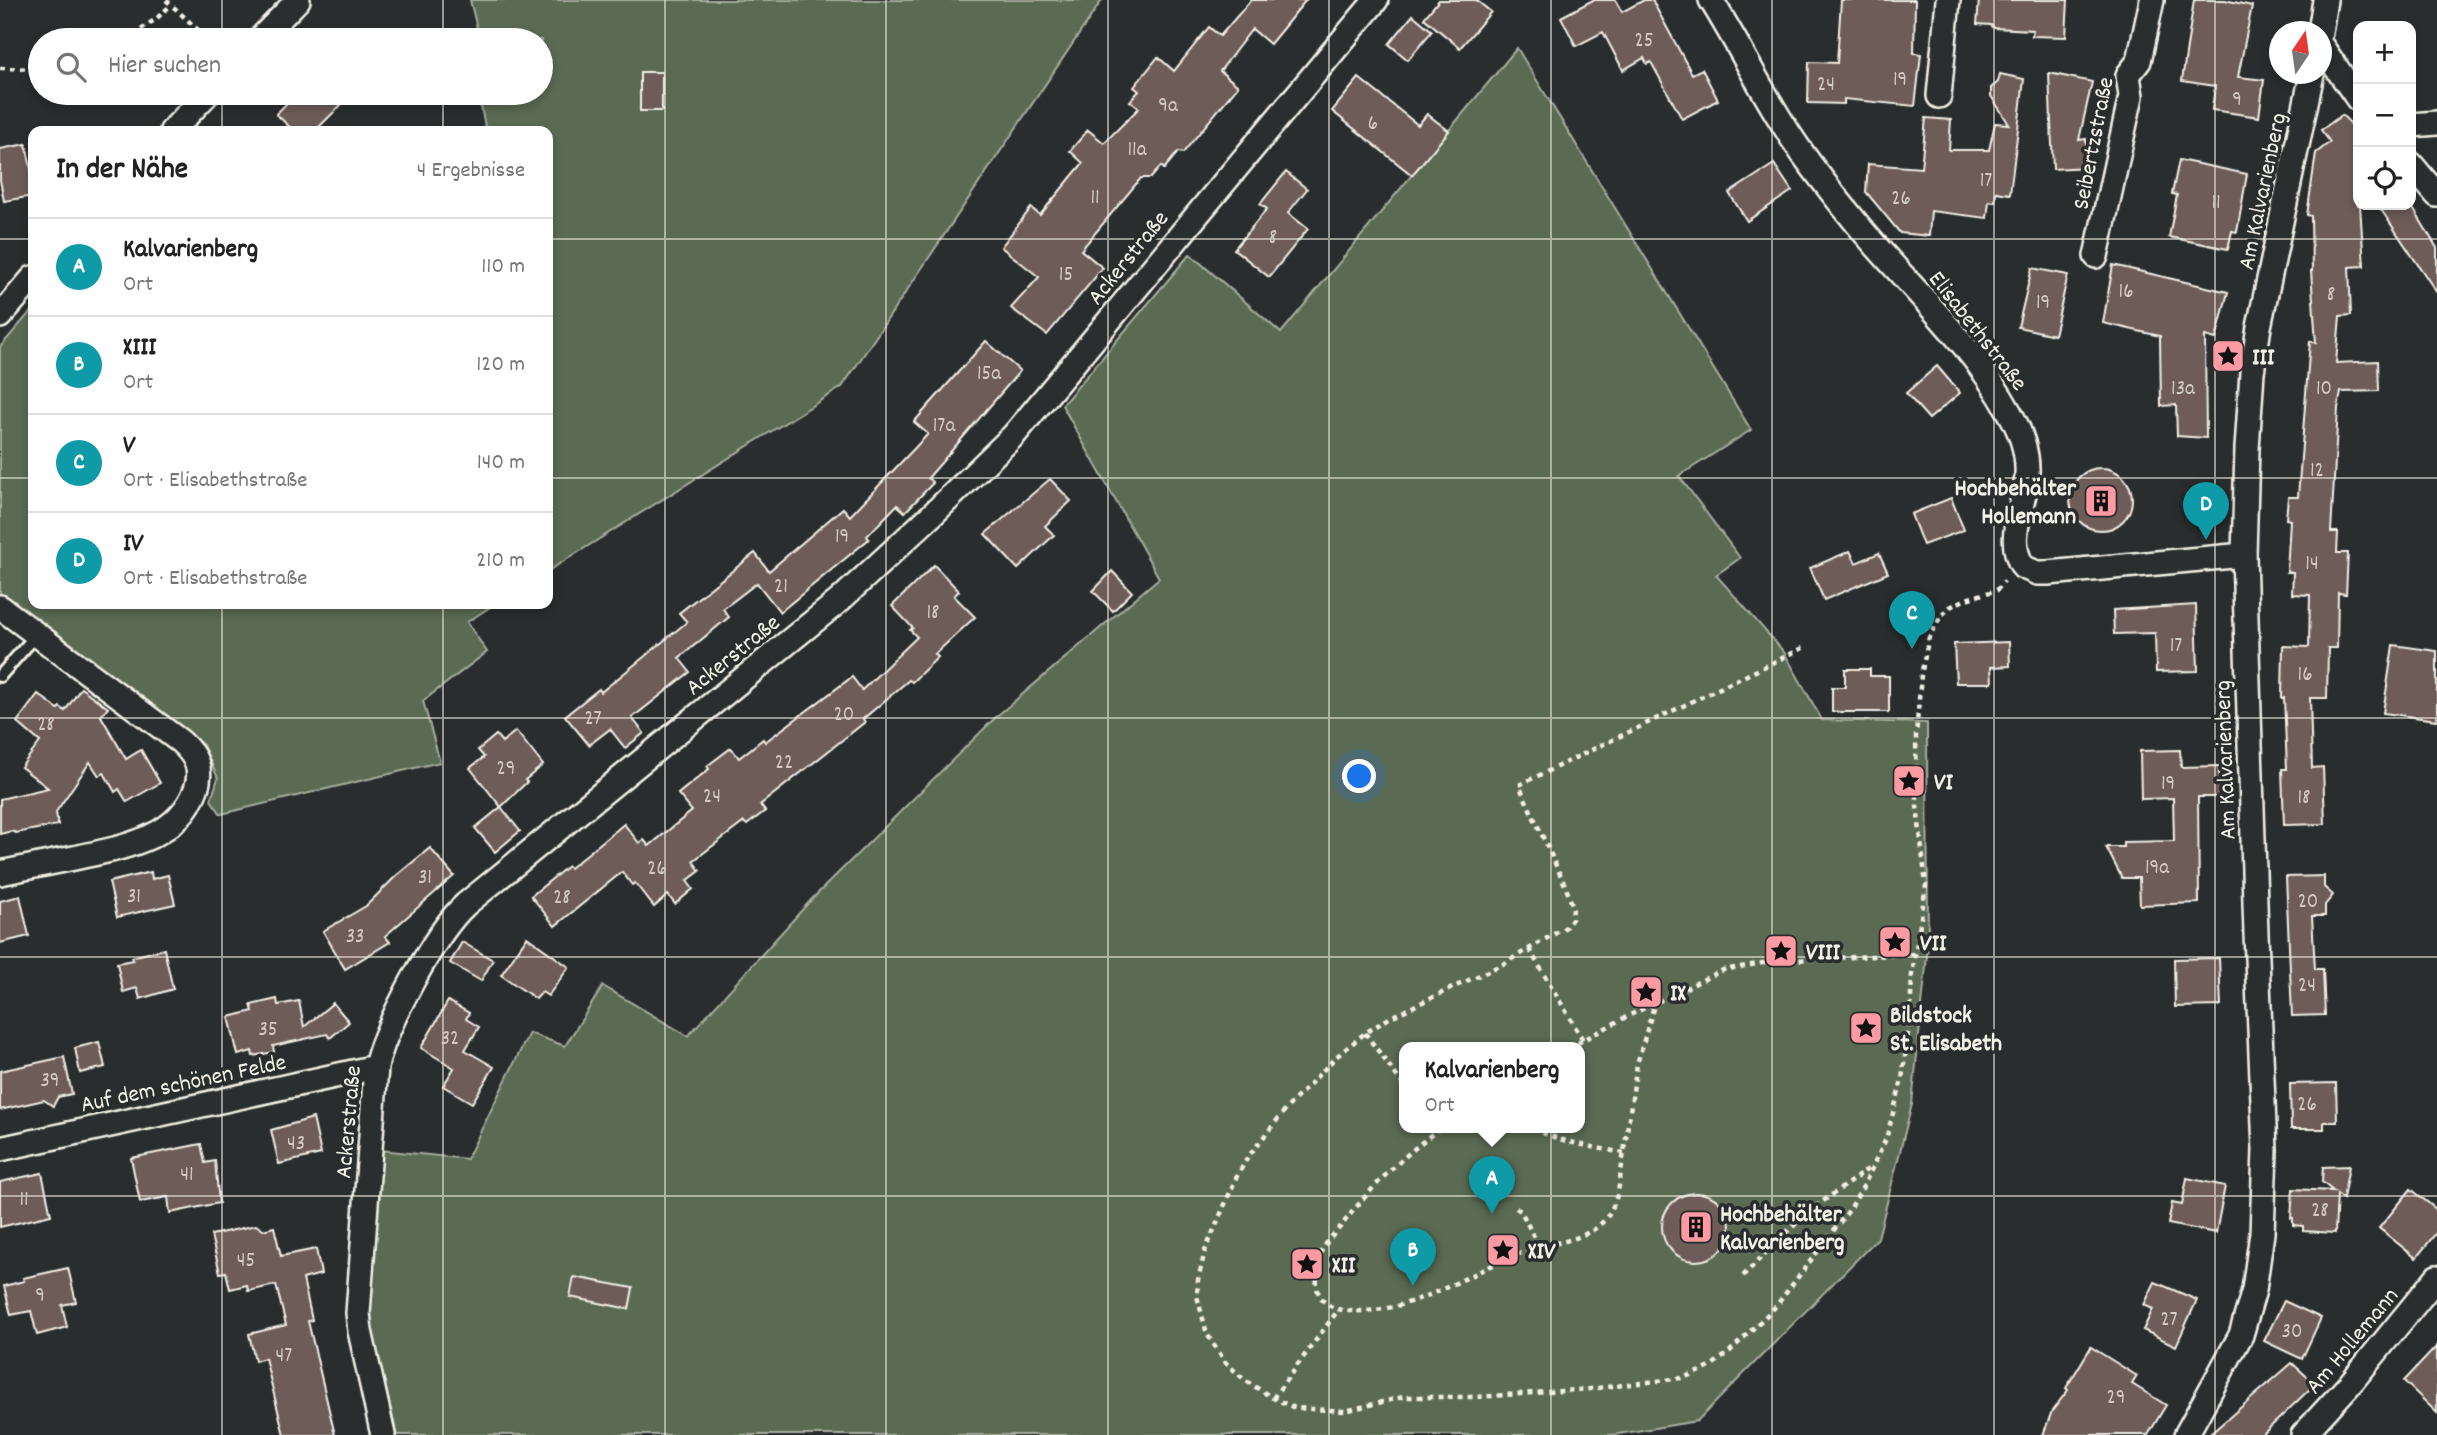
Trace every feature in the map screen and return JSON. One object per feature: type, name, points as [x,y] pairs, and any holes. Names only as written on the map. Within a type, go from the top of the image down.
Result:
[{"type":"street","points":[[271,28],[298,0]]},
{"type":"street","name":"Ackerstraße","points":[[383,1435],[360,1331],[359,1313],[376,1067],[381,1047],[390,1029],[431,950],[451,918],[840,600],[979,470],[1014,435],[1376,0]]},
{"type":"street","name":"Elisabethstraße","points":[[1711,0],[1797,145],[1863,231],[1986,374],[2012,417],[2028,462],[2015,540],[2015,553],[2023,567],[2037,573],[2048,573],[2244,555]]},
{"type":"street","points":[[1939,96],[1948,0]]},
{"type":"street","name":"Seibertzstraße","points":[[2096,256],[2131,96],[2128,75],[2139,61],[2152,0]]},
{"type":"street","points":[[2322,21],[2325,0]]},
{"type":"street","points":[[2332,61],[2353,92]]},
{"type":"street","name":"Am Kalvarienberg","points":[[2186,1435],[2241,1335],[2254,1290],[2262,1233],[2265,1150],[2244,555],[2247,449],[2255,351],[2310,84]]},
{"type":"street","points":[[177,126],[197,105]]},
{"type":"street","points":[[2416,125],[2437,123]]},
{"type":"street","points":[[2416,170],[2437,195]]},
{"type":"street","points":[[0,316],[28,284]]},
{"type":"street","points":[[0,607],[181,742],[192,752],[200,771],[190,803],[182,814],[141,842],[0,873]]},
{"type":"street","name":"Auf dem schönen Felde","points":[[0,1149],[376,1067]]},
{"type":"street","name":"Am Hollemann","points":[[2304,1435],[2437,1277]]},
{"type":"lane","points":[[0,676],[37,634]]},
{"type":"path","points":[[166,0],[196,28]]},
{"type":"path","points":[[142,28],[171,5]]},
{"type":"path","points":[[0,68],[28,69]]},
{"type":"path","points":[[1803,648],[1519,785],[1565,885],[1574,913],[1566,927],[1365,1033],[1285,1110],[1248,1157],[1205,1251],[1198,1280],[1198,1296],[1207,1334],[1226,1363],[1246,1381],[1295,1408],[1345,1411],[1403,1397],[1478,1397],[1590,1389],[1682,1378],[1708,1368],[1726,1355],[1776,1306],[1850,1209],[1886,1139],[1902,1080],[1926,885],[1917,806],[1916,736],[1921,675],[1928,637],[1950,607],[1997,590],[2004,582],[2008,570]]},
{"type":"path","points":[[1529,948],[1583,1040]]},
{"type":"path","points":[[1580,1042],[1723,970],[1774,961],[1916,954]]},
{"type":"path","points":[[1433,1133],[1388,1171],[1348,1216],[1322,1251],[1317,1290],[1322,1301],[1329,1306],[1352,1311],[1397,1305],[1449,1288],[1514,1256],[1595,1229],[1606,1218],[1618,1192],[1637,1063],[1655,1002]]},
{"type":"path","points":[[1365,1033],[1399,1078]]},
{"type":"path","points":[[1542,1133],[1574,1143],[1624,1153]]},
{"type":"path","points":[[1743,1276],[1780,1237],[1815,1207],[1872,1167]]},
{"type":"path","points":[[1516,1208],[1521,1211],[1539,1247]]},
{"type":"path","points":[[1273,1398],[1339,1309]]},
{"type":"green space","points":[[470,0],[1102,0],[842,387],[553,568],[553,126],[485,126],[481,105],[553,105],[553,28],[477,28]]},
{"type":"green space","points":[[1517,48],[1751,430],[1679,476],[1740,558],[1716,575],[1784,652],[1822,720],[1927,723],[1928,946],[1912,1104],[1878,1238],[1697,1421],[1612,1435],[397,1435],[370,1320],[381,1150],[467,1159],[529,1033],[565,1046],[603,986],[688,1036],[811,900],[997,716],[1159,578],[1062,405],[1190,254],[1281,333]]},
{"type":"green space","points":[[28,315],[28,609],[487,609],[467,622],[487,652],[423,701],[440,762],[221,814],[211,800],[218,778],[203,745],[0,593],[0,347]]},
{"type":"building","points":[[1251,0],[1306,0],[1270,44],[1252,29],[1220,71],[1238,86],[1183,153],[1178,152],[1164,169],[1161,166],[1151,178],[1141,178],[1081,250],[1103,268],[1047,335],[1011,308],[1039,277],[1001,247],[1031,208],[1040,215],[1083,163],[1070,151],[1088,130],[1104,143],[1139,108],[1130,101],[1139,91],[1134,87],[1158,57],[1174,71],[1209,27],[1220,36]]},
{"type":"building","points":[[1439,0],[1476,0],[1491,12],[1460,48],[1424,18]]},
{"type":"building","points":[[1593,0],[1615,0],[1622,12],[1644,0],[1652,0],[1692,74],[1702,69],[1718,100],[1682,119],[1651,62],[1647,64],[1644,58],[1623,70],[1603,32],[1576,46],[1561,17]]},
{"type":"building","points":[[1841,0],[1915,0],[1914,53],[1921,54],[1915,106],[1844,99],[1844,104],[1808,103],[1809,62],[1837,63]]},
{"type":"building","points":[[1979,0],[2068,0],[2066,37],[2032,36],[2033,30],[1994,28],[1991,25],[1977,24]]},
{"type":"building","points":[[2194,0],[2225,0],[2252,6],[2238,77],[2264,80],[2259,117],[2212,110],[2215,86],[2182,81]]},
{"type":"building","points":[[1413,15],[1432,31],[1408,60],[1389,44]]},
{"type":"building","points":[[640,72],[662,72],[662,111],[640,111]]},
{"type":"building","points":[[2049,73],[2092,82],[2079,140],[2086,139],[2087,167],[2053,169]]},
{"type":"building","points":[[2000,74],[2024,79],[2010,194],[1996,192],[1995,202],[1989,201],[1987,218],[1931,211],[1929,236],[1900,233],[1866,192],[1868,164],[1921,168],[1926,118],[1951,120],[1949,150],[1989,150],[1995,123],[2009,124],[1991,96],[1991,88],[1998,82]]},
{"type":"building","points":[[1359,78],[1418,125],[1427,114],[1449,131],[1412,175],[1332,111]]},
{"type":"building","points":[[285,105],[341,105],[320,126],[289,126],[276,114]]},
{"type":"building","points":[[2342,115],[2353,126],[2353,210],[2360,210],[2364,266],[2349,267],[2351,315],[2340,316],[2336,363],[2378,361],[2379,391],[2341,392],[2338,408],[2331,532],[2338,532],[2337,553],[2348,553],[2346,594],[2338,593],[2337,648],[2328,648],[2327,698],[2310,698],[2312,768],[2323,767],[2325,824],[2284,825],[2282,769],[2287,769],[2282,698],[2283,646],[2309,647],[2310,595],[2292,594],[2293,572],[2287,572],[2290,520],[2286,519],[2288,497],[2298,497],[2310,341],[2316,343],[2311,271],[2311,216],[2307,215],[2316,153],[2330,142],[2321,130]]},
{"type":"building","points":[[26,144],[28,197],[4,201],[0,180],[0,149]]},
{"type":"building","points":[[2179,160],[2247,174],[2237,232],[2232,231],[2228,249],[2169,237],[2177,195],[2172,194]]},
{"type":"building","points":[[1774,164],[1792,191],[1747,221],[1729,193]]},
{"type":"building","points":[[1286,172],[1307,189],[1288,213],[1308,229],[1269,277],[1234,249],[1267,209],[1260,204]]},
{"type":"building","points":[[2381,210],[2414,210],[2437,248],[2437,293]]},
{"type":"building","points":[[2113,265],[2228,292],[2216,339],[2205,336],[2206,438],[2177,436],[2176,405],[2161,406],[2160,336],[2103,323]]},
{"type":"building","points":[[2032,268],[2068,275],[2054,335],[2018,327]]},
{"type":"building","points":[[986,341],[1020,371],[928,478],[933,483],[905,512],[897,505],[867,536],[869,539],[780,612],[757,583],[723,609],[729,617],[679,658],[690,672],[632,718],[644,733],[625,748],[610,729],[589,745],[565,716],[599,689],[601,692],[687,622],[679,613],[755,553],[769,571],[843,508],[850,516],[928,434],[914,422]]},
{"type":"building","points":[[1937,366],[1960,393],[1929,419],[1906,393]]},
{"type":"building","name":"Hochbehälter Hollemann","points":[[2101,468],[2113,470],[2123,477],[2130,487],[2130,511],[2123,521],[2113,528],[2101,530],[2089,528],[2079,521],[2072,511],[2070,499],[2072,487],[2079,477],[2089,470]]},
{"type":"building","points":[[1050,479],[1071,501],[1045,526],[1054,535],[1018,569],[985,534]]},
{"type":"building","points":[[1951,498],[1964,530],[1923,545],[1911,514]]},
{"type":"building","points":[[1850,551],[1856,563],[1879,553],[1888,573],[1824,600],[1810,568]]},
{"type":"building","points":[[934,565],[959,591],[954,596],[975,617],[935,654],[938,657],[912,682],[909,680],[863,719],[865,722],[760,805],[765,811],[747,825],[744,822],[693,861],[700,871],[687,881],[693,889],[675,904],[668,895],[654,907],[635,883],[632,885],[622,872],[555,926],[531,896],[568,866],[570,868],[624,824],[639,843],[644,840],[649,846],[692,811],[678,794],[709,769],[707,766],[731,748],[739,758],[763,739],[765,742],[852,677],[862,690],[917,637],[910,630],[913,628],[892,606]]},
{"type":"building","points":[[1112,571],[1132,592],[1113,611],[1093,591]]},
{"type":"building","points":[[2196,605],[2198,671],[2156,672],[2155,633],[2114,634],[2113,610]]},
{"type":"building","points":[[2009,642],[2010,666],[1991,667],[1992,683],[1956,683],[1954,644]]},
{"type":"building","points":[[2393,645],[2437,651],[2437,720],[2383,713]]},
{"type":"building","points":[[1845,669],[1870,669],[1870,676],[1889,676],[1889,712],[1832,712],[1832,687],[1845,687]]},
{"type":"building","points":[[81,688],[108,708],[101,716],[126,759],[141,750],[160,783],[127,802],[119,789],[115,792],[104,773],[99,776],[90,762],[56,812],[58,825],[0,834],[0,799],[48,788],[21,767],[40,742],[17,722],[38,694],[65,711]]},
{"type":"building","points":[[516,731],[543,765],[525,780],[527,782],[501,807],[470,768],[484,757],[478,750],[496,735],[502,742]]},
{"type":"building","points":[[2180,750],[2181,767],[2219,766],[2220,797],[2198,797],[2199,903],[2140,905],[2139,878],[2122,878],[2106,847],[2123,847],[2123,842],[2174,841],[2173,798],[2141,799],[2140,751]]},
{"type":"building","points":[[501,807],[520,831],[495,852],[475,828]]},
{"type":"building","points":[[430,848],[454,876],[385,936],[390,942],[345,969],[323,931],[366,906]]},
{"type":"building","points":[[151,872],[152,879],[168,875],[175,904],[117,917],[109,882]]},
{"type":"building","points":[[2324,876],[2324,887],[2333,895],[2325,905],[2325,916],[2312,916],[2315,969],[2323,969],[2325,1015],[2292,1016],[2286,877]]},
{"type":"building","points":[[20,896],[29,936],[0,943],[0,901]]},
{"type":"building","points":[[527,937],[569,967],[548,996],[542,992],[536,999],[501,975]]},
{"type":"building","points":[[462,942],[493,960],[481,981],[450,963]]},
{"type":"building","points":[[164,949],[173,989],[140,999],[137,988],[123,992],[117,963]]},
{"type":"building","points":[[2219,958],[2221,1006],[2175,1007],[2174,959]]},
{"type":"building","points":[[277,999],[278,1005],[299,1001],[304,1027],[333,1003],[349,1022],[330,1038],[327,1034],[273,1046],[274,1052],[253,1056],[252,1051],[238,1055],[229,1017],[253,1011],[251,1005]]},
{"type":"building","points":[[448,1001],[469,1013],[466,1019],[479,1027],[465,1050],[494,1067],[472,1103],[443,1086],[454,1068],[421,1048]]},
{"type":"building","points":[[99,1042],[105,1067],[80,1073],[75,1048]]},
{"type":"building","points":[[64,1057],[72,1094],[58,1097],[53,1106],[44,1100],[0,1110],[0,1071]]},
{"type":"building","points":[[2336,1083],[2337,1122],[2324,1122],[2324,1129],[2291,1129],[2290,1084]]},
{"type":"building","points":[[313,1118],[321,1154],[279,1164],[271,1130]]},
{"type":"building","points":[[201,1144],[205,1163],[215,1161],[219,1203],[170,1213],[168,1197],[140,1202],[131,1158]]},
{"type":"building","points":[[2349,1166],[2343,1199],[2337,1194],[2335,1233],[2303,1231],[2303,1226],[2293,1225],[2293,1189],[2333,1191],[2322,1182],[2323,1167]]},
{"type":"building","points":[[42,1173],[51,1215],[0,1227],[0,1182]]},
{"type":"building","points":[[2187,1178],[2225,1186],[2216,1233],[2168,1224],[2172,1203],[2182,1205]]},
{"type":"building","points":[[2411,1189],[2437,1210],[2437,1232],[2416,1258],[2379,1228]]},
{"type":"building","name":"Hochbehälter Kalvarienberg","points":[[1703,1193],[1724,1208],[1730,1220],[1728,1240],[1720,1251],[1703,1261],[1689,1261],[1672,1251],[1664,1240],[1662,1220],[1672,1203],[1683,1195]]},
{"type":"building","points":[[256,1225],[263,1230],[274,1227],[281,1256],[316,1249],[321,1274],[303,1279],[312,1320],[308,1321],[335,1435],[284,1435],[265,1358],[255,1361],[249,1334],[286,1325],[276,1285],[248,1291],[247,1285],[230,1289],[226,1272],[220,1273],[211,1235]]},
{"type":"building","points":[[68,1268],[76,1302],[62,1305],[67,1327],[37,1335],[31,1311],[11,1315],[4,1286],[24,1281],[23,1278]]},
{"type":"building","points":[[574,1277],[633,1288],[629,1309],[570,1297]]},
{"type":"building","points":[[2155,1282],[2197,1300],[2176,1346],[2143,1330],[2153,1309],[2144,1305]]},
{"type":"building","points":[[2284,1301],[2321,1318],[2302,1359],[2264,1341]]},
{"type":"building","points":[[2437,1346],[2437,1413],[2404,1381]]},
{"type":"building","points":[[2091,1347],[2137,1376],[2132,1384],[2166,1405],[2148,1435],[2043,1435],[2052,1411],[2068,1390],[2066,1388]]},
{"type":"building","points":[[2292,1363],[2315,1384],[2262,1435],[2209,1435]]},
{"type":"place","name":"III","points":[[2228,356]]},
{"type":"place","name":"Hochbehälter Hollemann","points":[[2101,501]]},
{"type":"place","name":"IV","points":[[2206,540]]},
{"type":"place","name":"V","points":[[1912,649]]},
{"type":"place","name":"VI","points":[[1909,781]]},
{"type":"place","name":"VII","points":[[1895,942]]},
{"type":"place","name":"VIII","points":[[1781,951]]},
{"type":"place","name":"IX","points":[[1646,992]]},
{"type":"place","name":"Bildstock St. Elisabeth","points":[[1866,1028]]},
{"type":"place","name":"Kalvarienberg","points":[[1492,1214]]},
{"type":"place","name":"Hochbehälter Kalvarienberg","points":[[1696,1227]]},
{"type":"place","name":"XIV","points":[[1503,1250]]},
{"type":"place","name":"XII","points":[[1307,1264]]},
{"type":"place","name":"XIII","points":[[1413,1286]]}]
